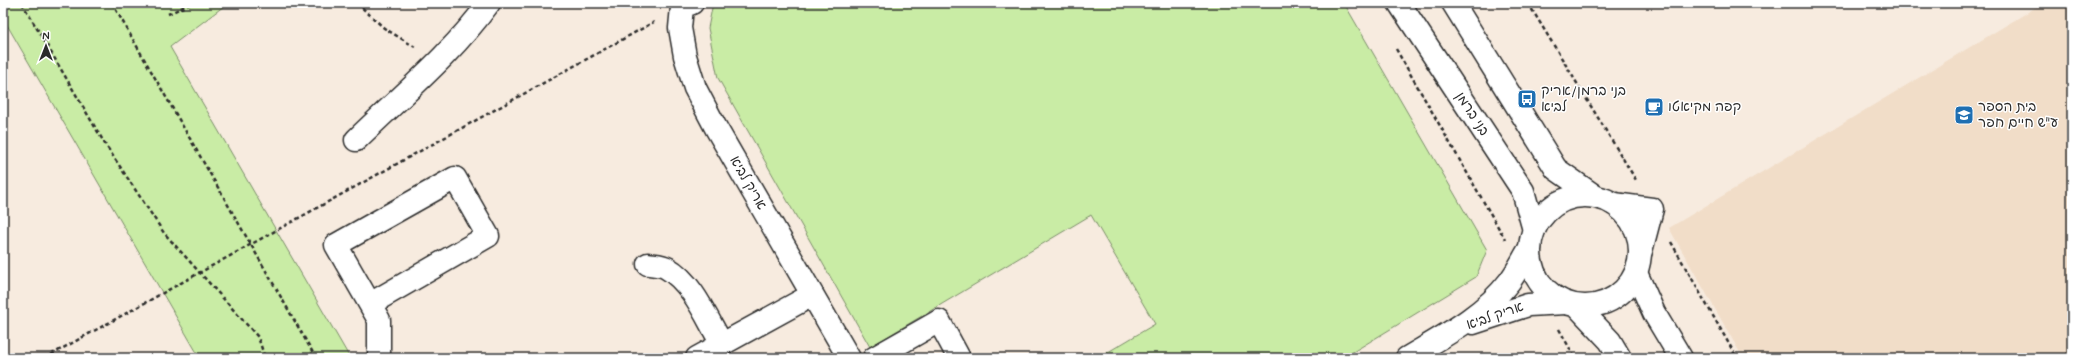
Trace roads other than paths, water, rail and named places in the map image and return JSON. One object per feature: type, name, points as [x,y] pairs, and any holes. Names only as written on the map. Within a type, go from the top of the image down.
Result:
[{"type":"street","points":[[356,140],[438,61],[476,21],[489,3]]},
{"type":"street","name":"בני ברמן","points":[[1400,3],[1523,191],[1528,247]]},
{"type":"street","points":[[1453,3],[1556,169],[1629,217],[1638,233],[1638,263],[1654,313],[1681,358]]},
{"type":"street","name":"אריק לביא","points":[[681,4],[681,35],[684,56],[695,88],[716,128],[849,358]]},
{"type":"street","points":[[370,304],[488,236],[455,178],[336,245],[379,320],[379,358]]},
{"type":"street","points":[[1572,305],[1587,306],[1610,300],[1626,289],[1638,263],[1652,209],[1577,196],[1560,202],[1544,213],[1528,247],[1532,268],[1538,280],[1551,295],[1572,305],[1610,341],[1620,358]]},
{"type":"street","name":"אריק לביא","points":[[1407,358],[1448,333],[1484,307],[1509,282],[1528,247]]},
{"type":"street","points":[[648,264],[665,267],[687,286],[722,344]]},
{"type":"street","points":[[697,358],[812,295]]},
{"type":"street","name":"אריק לביא","points":[[1448,333],[1528,305],[1572,305]]},
{"type":"street","points":[[874,358],[939,321],[958,358]]},
{"type":"place","name":"בני ברמן/אריק לביא","points":[[1527,99]]},
{"type":"place","name":"קפה מקיאטו","points":[[1654,107]]},
{"type":"place","name":"בית הספר ע\"ש חיים חפר","points":[[1964,115]]}]
